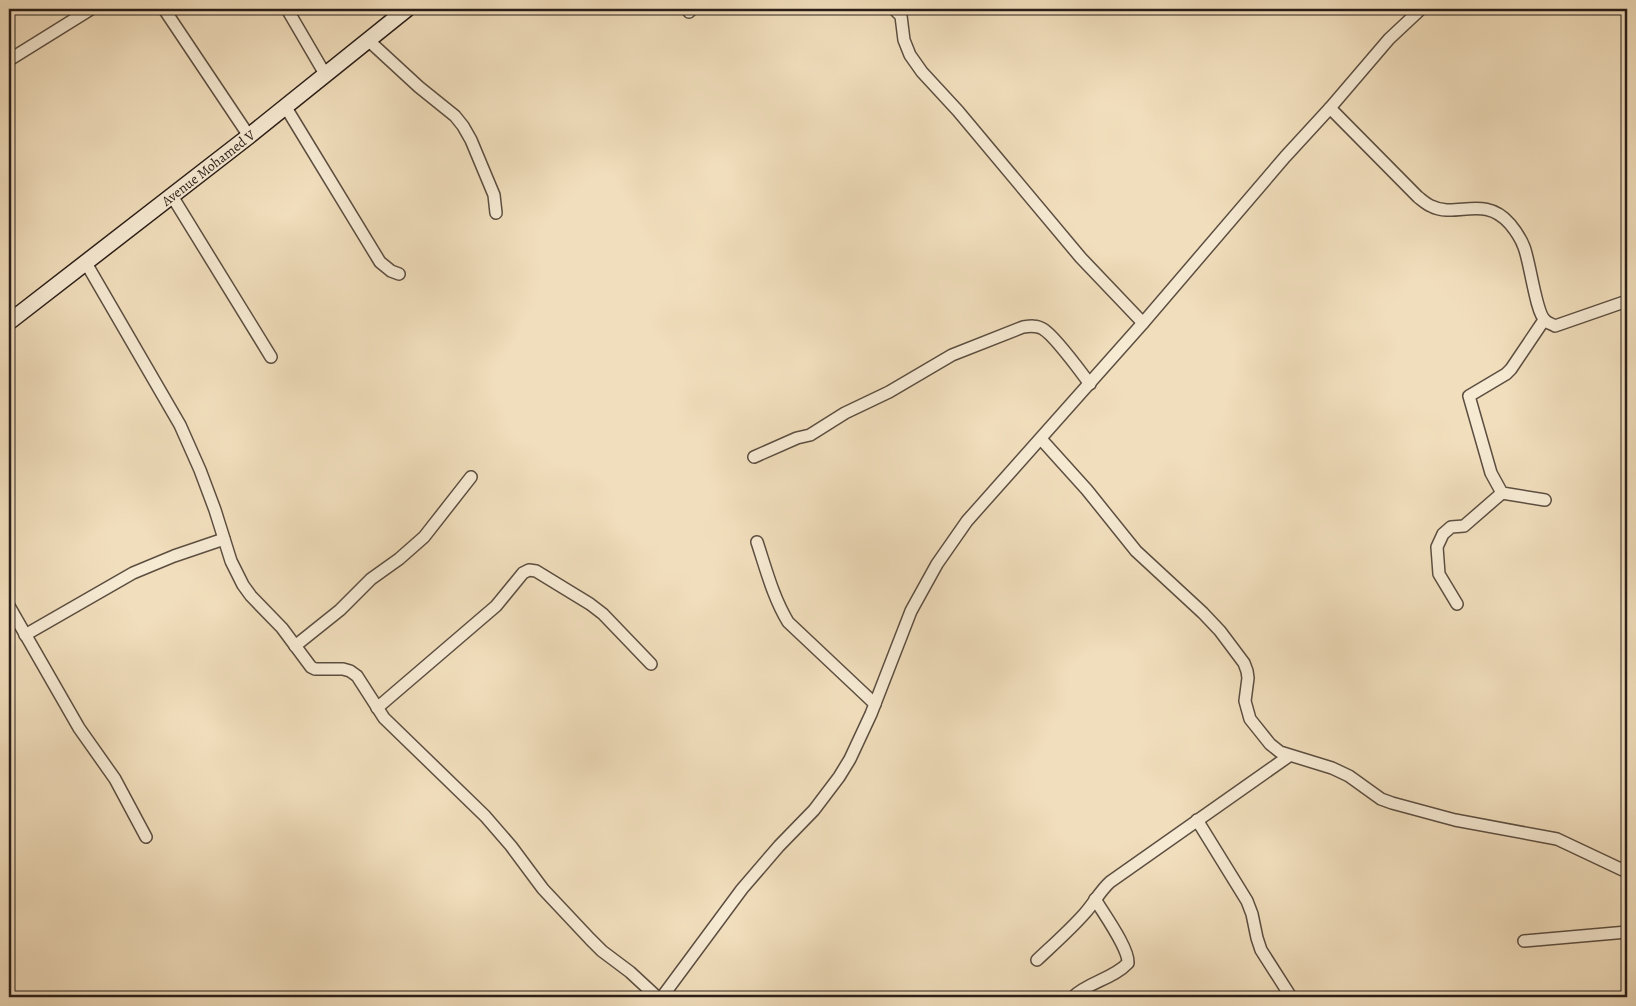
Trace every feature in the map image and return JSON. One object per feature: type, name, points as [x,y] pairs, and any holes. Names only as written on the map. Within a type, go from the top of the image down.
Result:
[{"type":"main road","name":"Avenue Mohamed V","points":[[9,322],[249,136],[407,9]]},
{"type":"street","points":[[164,9],[249,136]]},
{"type":"street","points":[[287,9],[325,74]]},
{"type":"street","points":[[894,9],[901,16],[904,40],[910,55],[922,72],[958,111],[1080,258],[1143,323]]},
{"type":"street","points":[[662,997],[742,889],[826,796],[850,759],[875,704],[911,611],[937,564],[967,521],[1090,384],[1389,39],[1421,9]]},
{"type":"street","points":[[9,60],[86,10]]},
{"type":"street","points":[[368,40],[419,87],[455,116],[463,126],[471,140],[494,195],[496,213]]},
{"type":"street","points":[[285,106],[380,262],[391,271],[399,274]]},
{"type":"street","points":[[1330,108],[1418,197],[1431,206],[1444,210],[1484,209],[1499,214],[1510,225],[1524,245],[1538,310],[1544,320],[1555,326],[1627,301]]},
{"type":"street","points":[[172,196],[271,357]]},
{"type":"street","points":[[86,263],[180,425],[203,478],[231,561],[251,596],[282,628],[306,662],[315,669],[343,669],[357,676],[377,708],[390,723],[485,816],[511,846],[543,889],[590,939],[658,997]]},
{"type":"street","points":[[1502,493],[1491,473],[1469,396],[1506,374],[1511,369],[1544,320]]},
{"type":"street","points":[[754,457],[797,438],[810,435],[845,413],[889,392],[952,355],[1023,327],[1031,326],[1044,329],[1090,384]]},
{"type":"street","points":[[1041,439],[1087,490],[1136,551],[1220,631],[1244,663],[1247,671],[1245,701],[1250,719],[1270,744],[1280,752],[1332,768],[1348,776],[1381,799],[1398,805],[1474,824],[1545,835],[1627,872]]},
{"type":"street","points":[[295,646],[340,610],[371,579],[399,559],[424,536],[471,477]]},
{"type":"street","points":[[1502,493],[1545,500]]},
{"type":"street","points":[[1457,604],[1439,574],[1437,547],[1443,534],[1451,527],[1464,526],[1502,493]]},
{"type":"street","points":[[26,635],[133,573],[174,556],[224,539]]},
{"type":"street","points":[[757,542],[780,609],[788,622],[875,704]]},
{"type":"street","points":[[377,708],[496,606],[522,572],[529,570],[536,571],[603,614],[651,664]]},
{"type":"street","points":[[9,606],[79,728],[115,779],[146,837]]},
{"type":"street","points":[[1037,960],[1076,923],[1101,890],[1110,882],[1289,756]]},
{"type":"street","points":[[1197,820],[1247,901],[1261,950],[1291,997]]},
{"type":"street","points":[[1073,997],[1116,972],[1128,962],[1120,940],[1096,899]]},
{"type":"street","points":[[1524,941],[1627,932]]}]
